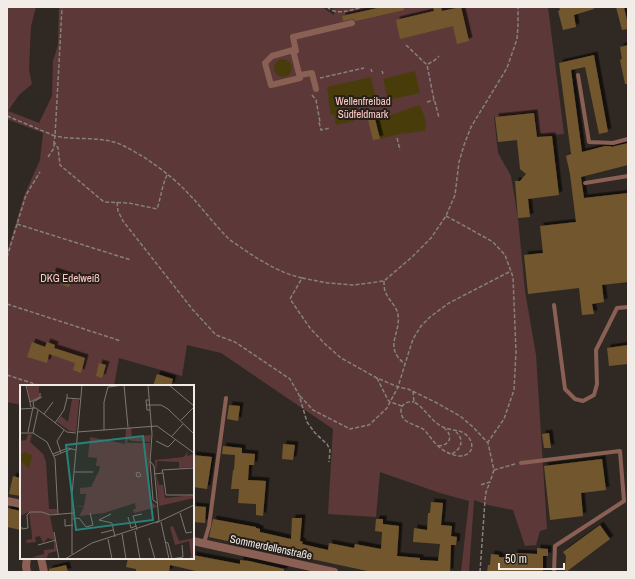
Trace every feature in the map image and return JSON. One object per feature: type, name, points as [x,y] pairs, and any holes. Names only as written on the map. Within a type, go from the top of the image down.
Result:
[{"type":"street","points":[[300,75],[294,52],[296,51],[293,37],[352,23]]},
{"type":"street","points":[[294,52],[293,50],[272,56],[265,63],[271,85],[300,78],[300,75],[312,73],[316,89]]},
{"type":"street","points":[[7,501],[20,504]]},
{"type":"street","name":"Sommerdellenstraße","points":[[194,541],[334,572]]},
{"type":"street","points":[[27,559],[27,572]]},
{"type":"street","points":[[41,559],[44,572]]},
{"type":"lane","points":[[578,75],[589,142],[613,142],[628,139]]},
{"type":"lane","points":[[585,183],[628,176]]},
{"type":"lane","points":[[554,305],[564,388],[575,399],[583,401],[594,395],[597,384],[596,350],[617,308],[628,307]]},
{"type":"lane","points":[[204,543],[209,526],[226,398]]},
{"type":"lane","points":[[521,463],[620,451],[624,501],[555,546],[554,572]]},
{"type":"path","points":[[48,157],[54,148],[62,7]]},
{"type":"path","points":[[327,7],[333,12],[338,13],[363,7]]},
{"type":"path","points":[[7,116],[55,136],[108,141],[121,144],[168,175],[185,190],[229,239],[263,262],[291,276],[328,283],[353,285],[384,282],[431,238],[446,216],[455,195],[460,162],[464,145],[471,127],[507,68],[517,39],[518,7]]},
{"type":"path","points":[[406,45],[427,65],[439,118]]},
{"type":"path","points":[[427,65],[439,56]]},
{"type":"path","points":[[314,80],[364,68]]},
{"type":"path","points":[[371,68],[372,72]]},
{"type":"path","points":[[312,95],[316,100],[321,130],[330,128]]},
{"type":"path","points":[[427,102],[434,100]]},
{"type":"path","points":[[397,138],[400,150]]},
{"type":"path","points":[[54,142],[58,148],[60,165],[104,202],[129,203],[157,209],[161,199],[164,183],[168,175]]},
{"type":"path","points":[[7,258],[26,195],[40,172]]},
{"type":"path","points":[[117,202],[118,211],[123,221],[193,310],[216,335],[235,342],[290,379],[299,395],[307,422],[315,433],[327,444],[330,450],[329,462]]},
{"type":"path","points":[[446,216],[494,242],[505,255],[513,277],[516,352],[514,390],[504,419],[488,443]]},
{"type":"path","points":[[17,224],[131,260]]},
{"type":"path","points":[[299,395],[313,410],[350,429],[369,426],[387,408],[398,387],[413,339],[421,326],[430,317],[449,303],[511,271]]},
{"type":"path","points":[[302,278],[290,299],[310,328],[324,344],[341,358],[377,378],[398,387],[408,388],[460,416],[488,443],[494,470],[486,492],[480,572]]},
{"type":"path","points":[[384,282],[384,290],[396,307],[398,315],[398,324],[394,339],[394,351],[398,360],[405,364]]},
{"type":"path","points":[[7,304],[121,341]]},
{"type":"path","points":[[7,375],[38,385]]},
{"type":"path","points":[[377,378],[388,400],[402,406]]},
{"type":"path","points":[[414,391],[414,402]]},
{"type":"path","points":[[438,446],[447,444],[450,434],[448,430],[442,427],[436,423],[419,405],[414,402],[406,402],[402,406],[402,417],[407,422],[425,431],[438,446],[444,450],[459,456],[467,454],[471,450],[472,444],[469,437],[462,432],[442,427]]},
{"type":"path","points":[[452,454],[460,448],[461,444],[455,430]]},
{"type":"path","points":[[494,470],[521,463]]},
{"type":"path","points":[[480,485],[490,482]]},
{"type":"green space","points":[[7,7],[36,7],[31,26],[29,70],[32,84],[19,95],[8,111],[39,123],[52,96],[53,61],[58,45],[59,7],[324,7],[334,15],[335,10],[330,7],[548,7],[564,134],[538,136],[535,112],[494,117],[498,153],[511,176],[518,218],[525,291],[536,355],[547,529],[540,531],[536,545],[525,546],[513,510],[488,505],[474,500],[469,572],[461,572],[469,501],[440,493],[380,472],[376,517],[328,514],[333,429],[221,353],[187,345],[182,376],[119,358],[114,385],[20,385],[20,405],[7,402],[7,252],[24,196],[40,160],[43,133],[7,119]]},
{"type":"shaded area","points":[[283,59],[289,62],[292,68],[289,74],[283,77],[277,74],[274,68],[277,62]]},
{"type":"shaded area","points":[[415,71],[420,93],[388,100],[383,79]]},
{"type":"shaded area","points":[[371,77],[377,103],[357,108],[354,121],[336,125],[334,115],[331,115],[327,87]]},
{"type":"shaded area","points":[[419,105],[425,117],[425,131],[400,134],[380,139],[375,119]]},
{"type":"building","points":[[382,7],[404,7],[404,10],[356,21],[353,19],[343,21],[342,16]]},
{"type":"building","points":[[433,7],[441,7],[442,11],[461,7],[469,41],[457,44],[453,26],[400,39],[396,20],[434,11]]},
{"type":"building","points":[[559,7],[593,7],[594,9],[574,15],[576,27],[563,30],[558,11],[560,10]]},
{"type":"building","points":[[616,7],[624,7],[628,29],[622,30]]},
{"type":"building","points":[[628,45],[628,84],[625,84],[620,60],[622,59],[620,47]]},
{"type":"building","points":[[594,55],[608,132],[599,134],[585,67],[571,70],[582,152],[605,146],[611,147],[628,143],[628,165],[581,177],[584,198],[628,193],[628,282],[602,285],[604,302],[592,304],[594,314],[582,315],[579,288],[528,294],[524,255],[543,253],[540,226],[576,222],[570,174],[566,156],[571,154],[559,63]]},
{"type":"building","points":[[534,113],[537,137],[552,136],[559,195],[528,199],[530,217],[518,218],[515,181],[520,181],[526,174],[520,169],[517,140],[498,142],[495,117]]},
{"type":"building","points":[[375,119],[380,139],[373,140],[368,120]]},
{"type":"building","points":[[53,271],[72,277],[69,287],[49,280]]},
{"type":"building","points":[[32,342],[45,347],[47,342],[55,345],[54,348],[85,358],[81,373],[73,370],[75,363],[49,354],[47,363],[27,357]]},
{"type":"building","points":[[628,345],[628,364],[609,366],[607,348]]},
{"type":"building","points":[[99,363],[106,365],[102,378],[96,376]]},
{"type":"building","points":[[157,374],[173,379],[171,385],[153,385]]},
{"type":"building","points":[[229,405],[240,406],[238,421],[227,419]]},
{"type":"building","points":[[549,433],[551,448],[544,448],[542,434]]},
{"type":"building","points":[[283,444],[295,445],[293,460],[282,459]]},
{"type":"building","points":[[223,446],[242,448],[242,453],[255,454],[254,465],[249,465],[248,480],[266,481],[263,516],[256,515],[256,504],[238,503],[239,489],[231,489],[235,455],[222,454]]},
{"type":"building","points":[[194,455],[212,457],[207,489],[194,487]]},
{"type":"building","points":[[602,459],[606,490],[581,493],[583,516],[550,520],[544,466]]},
{"type":"building","points":[[13,476],[20,478],[20,496],[9,494]]},
{"type":"building","points":[[431,502],[443,503],[441,525],[452,526],[451,536],[457,537],[456,545],[451,545],[450,572],[372,572],[265,549],[266,543],[233,535],[232,542],[209,537],[213,519],[256,527],[260,529],[260,532],[291,539],[292,518],[302,518],[300,541],[303,542],[302,544],[328,550],[329,543],[354,548],[355,544],[381,549],[382,532],[375,531],[376,519],[383,519],[383,524],[399,526],[397,556],[438,561],[440,544],[413,542],[414,528],[427,530],[428,513],[430,513]]},
{"type":"building","points":[[194,506],[206,507],[205,523],[194,522]]},
{"type":"building","points":[[7,508],[20,511],[20,530],[7,527]]},
{"type":"building","points":[[600,525],[610,539],[565,572],[566,556],[563,552]]},
{"type":"building","points":[[537,548],[548,549],[548,556],[543,556],[543,572],[487,572],[488,565],[490,565],[491,554],[499,555],[499,557],[514,558],[514,553],[537,554]]},
{"type":"building","points":[[194,555],[240,564],[240,560],[249,561],[284,569],[284,572],[200,572],[170,565],[169,572],[136,572],[136,569],[126,567],[128,559],[194,559]]},
{"type":"building","points":[[66,565],[68,572],[49,572],[49,569]]},
{"type":"park label","name":"Wellenfreibad Südfeldmark","points":[[363,107]]},
{"type":"park label","name":"DKG Edelweiß","points":[[70,278]]}]
